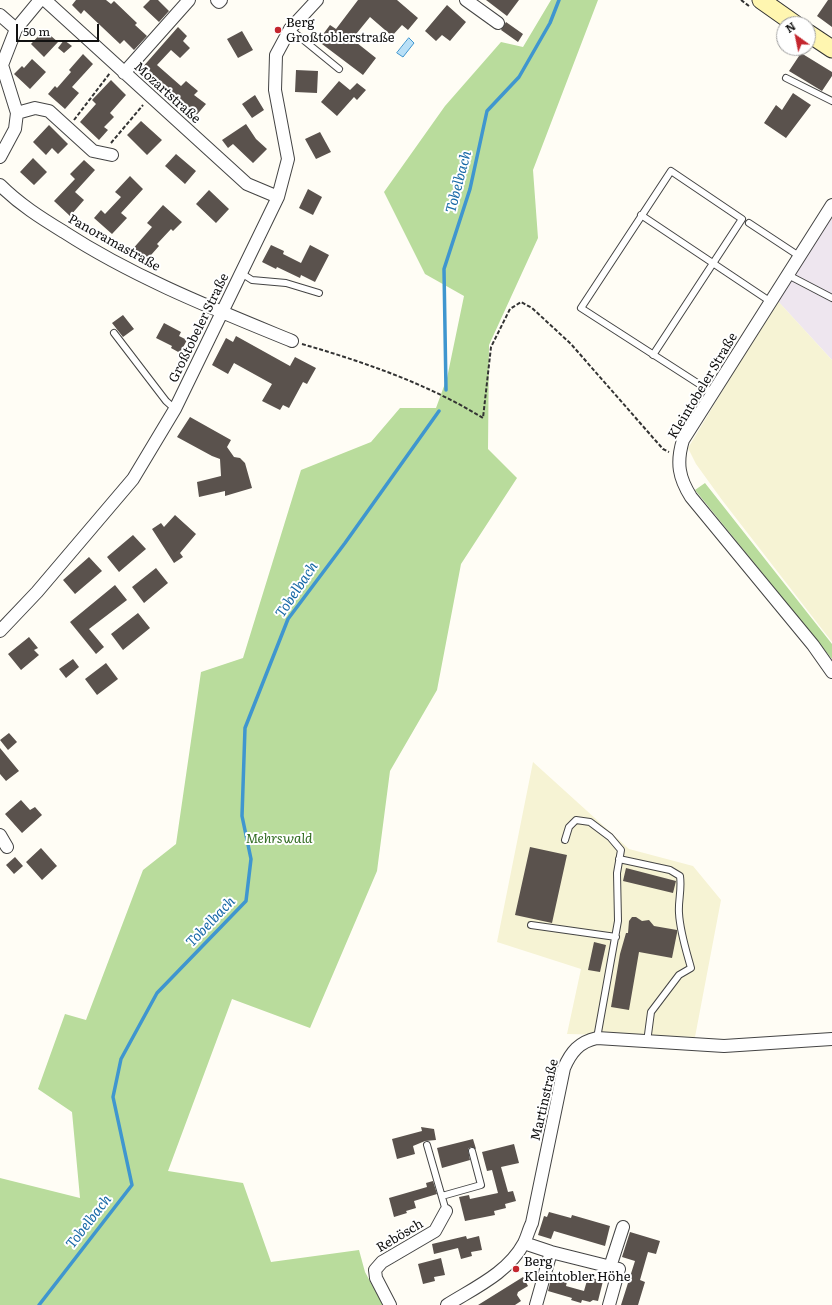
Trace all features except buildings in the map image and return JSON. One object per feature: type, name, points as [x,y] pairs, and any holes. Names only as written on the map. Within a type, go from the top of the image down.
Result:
[{"type":"main road","points":[[761,0],[784,16]]},
{"type":"main road","points":[[816,38],[832,49]]},
{"type":"street","points":[[0,157],[15,129],[17,113],[2,65],[16,29],[40,0]]},
{"type":"street","name":"Mozartstraße","points":[[45,0],[120,70],[247,184],[278,197]]},
{"type":"street","points":[[120,70],[189,0]]},
{"type":"street","points":[[217,0],[219,2],[221,0]]},
{"type":"street","name":"Großtobeler Straße","points":[[0,631],[37,592],[133,479],[175,409],[278,197],[288,159],[275,90],[276,55],[290,29],[317,0]]},
{"type":"street","points":[[466,0],[498,23]]},
{"type":"street","points":[[0,15],[16,29]]},
{"type":"street","points":[[17,113],[35,108],[49,111],[93,151],[108,154]]},
{"type":"street","name":"Panoramastraße","points":[[0,185],[39,216],[92,250],[159,285],[292,341]]},
{"type":"street","name":"Kleintobeler Straße","points":[[832,205],[683,440],[679,457],[680,475],[691,497],[813,645],[832,672]]},
{"type":"street","points":[[0,835],[7,847]]},
{"type":"street","name":"Martinstraße","points":[[446,1305],[493,1277],[510,1263],[524,1243],[532,1223],[564,1068],[575,1048],[582,1043],[597,1038],[724,1046],[832,1039]]},
{"type":"street","name":"Rebösch","points":[[390,1305],[376,1278],[375,1270],[382,1262],[435,1231],[446,1211]]},
{"type":"street","points":[[610,1267],[623,1227]]},
{"type":"street","points":[[524,1243],[551,1252],[619,1270],[609,1305]]},
{"type":"street","points":[[536,1305],[551,1252]]},
{"type":"lane","points":[[290,29],[339,69]]},
{"type":"lane","points":[[786,78],[832,101]]},
{"type":"lane","points":[[653,354],[742,219],[671,171],[581,308],[713,393]]},
{"type":"lane","points":[[642,215],[771,302]]},
{"type":"lane","points":[[749,223],[799,256]]},
{"type":"lane","points":[[241,273],[252,280],[286,283],[319,293]]},
{"type":"lane","points":[[788,275],[832,298]]},
{"type":"lane","points":[[114,334],[166,401],[175,409]]},
{"type":"lane","points":[[565,840],[569,827],[576,820],[590,822],[610,837],[621,850],[617,873],[618,920],[616,937],[597,1038]]},
{"type":"lane","points":[[619,859],[670,870],[680,876],[682,889],[678,912],[684,944],[691,968],[679,975],[651,1012],[647,1042]]},
{"type":"lane","points":[[530,925],[616,937]]},
{"type":"lane","points":[[427,1145],[446,1211]]},
{"type":"lane","points":[[442,1196],[482,1185],[472,1150]]},
{"type":"path","points":[[68,128],[91,97],[120,70]]},
{"type":"path","points":[[108,154],[150,96]]},
{"type":"path","points":[[292,341],[338,355],[426,387],[483,418],[491,347],[510,309],[521,302],[532,308],[571,344],[663,449],[679,457]]},
{"type":"shaded area","points":[[832,205],[832,360],[774,297]]},
{"type":"shaded area","points":[[777,300],[832,360],[832,642],[722,500],[696,464],[688,448]]},
{"type":"shaded area","points":[[533,762],[629,849],[693,866],[721,900],[695,1037],[567,1034],[581,969],[497,942]]},
{"type":"green space","name":"Mehrswald","points":[[551,0],[598,0],[533,170],[538,238],[489,345],[488,449],[517,478],[461,564],[437,690],[390,771],[377,871],[310,1028],[232,999],[168,1171],[243,1183],[271,1262],[359,1250],[365,1272],[383,1305],[0,1305],[0,1178],[80,1198],[72,1112],[38,1089],[65,1014],[86,1020],[143,870],[176,844],[201,672],[243,658],[301,470],[371,442],[400,408],[436,408],[447,378],[464,296],[425,274],[384,192],[445,106],[501,42],[523,47]]},
{"type":"green space","points":[[705,483],[832,644],[832,659],[695,490]]},
{"type":"water","points":[[409,38],[414,43],[403,57],[397,53]]},
{"type":"waterway","name":"Tobelbach","points":[[446,390],[444,269],[470,189],[487,111],[519,77],[550,23],[559,0]]},
{"type":"waterway","name":"Tobelbach","points":[[39,1305],[132,1185],[113,1097],[121,1059],[157,993],[246,901],[251,859],[242,816],[245,728],[288,619],[345,543],[439,411]]},
{"type":"place","name":"Berg Großtoblerstraße","points":[[278,30]]},
{"type":"place","name":"Berg Kleintobler Höhe","points":[[516,1269]]}]
